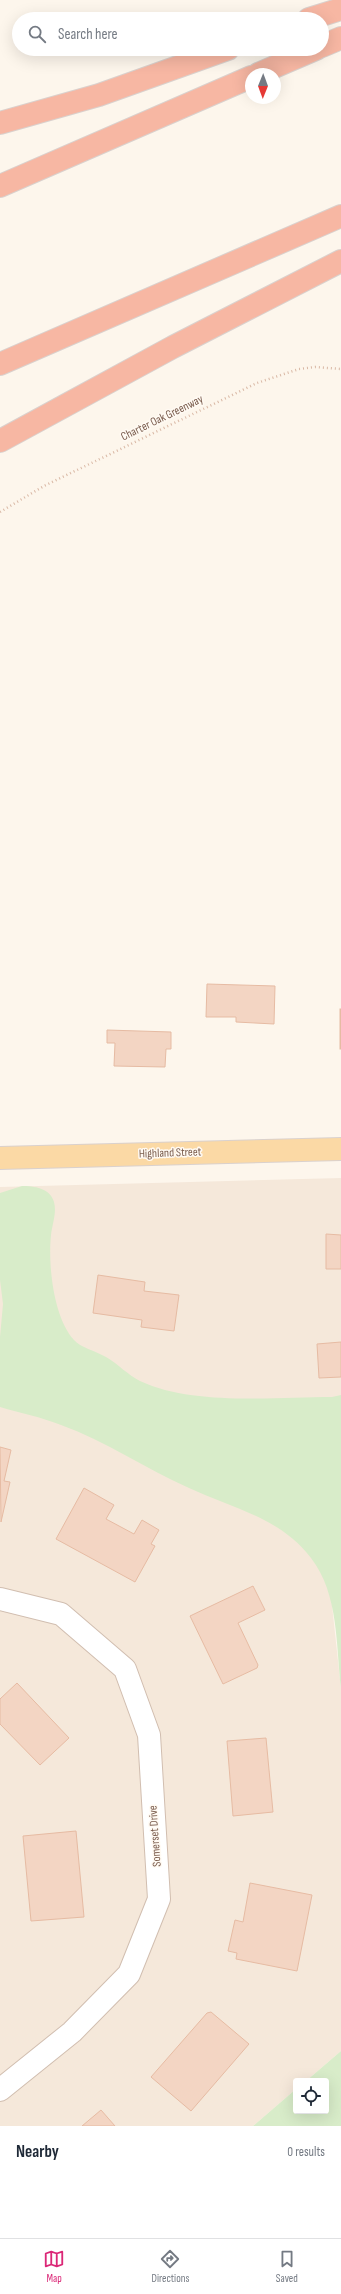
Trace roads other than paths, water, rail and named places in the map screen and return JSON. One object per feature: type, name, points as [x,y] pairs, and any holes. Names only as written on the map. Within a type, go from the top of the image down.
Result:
[{"type":"highway","points":[[329,13],[341,9]]},
{"type":"highway","points":[[329,43],[341,38]]},
{"type":"highway","points":[[0,123],[99,95],[211,56]]},
{"type":"highway","points":[[272,68],[300,56]]},
{"type":"highway","points":[[0,186],[245,80]]},
{"type":"highway","points":[[0,364],[341,216]]},
{"type":"highway","points":[[0,441],[166,351],[341,261]]},
{"type":"main road","name":"Highland Street","points":[[0,1158],[341,1149]]},
{"type":"street","name":"Somerset Drive","points":[[0,1599],[61,1614],[125,1669],[148,1735],[159,1899],[129,1974],[72,2032],[0,2090]]}]
